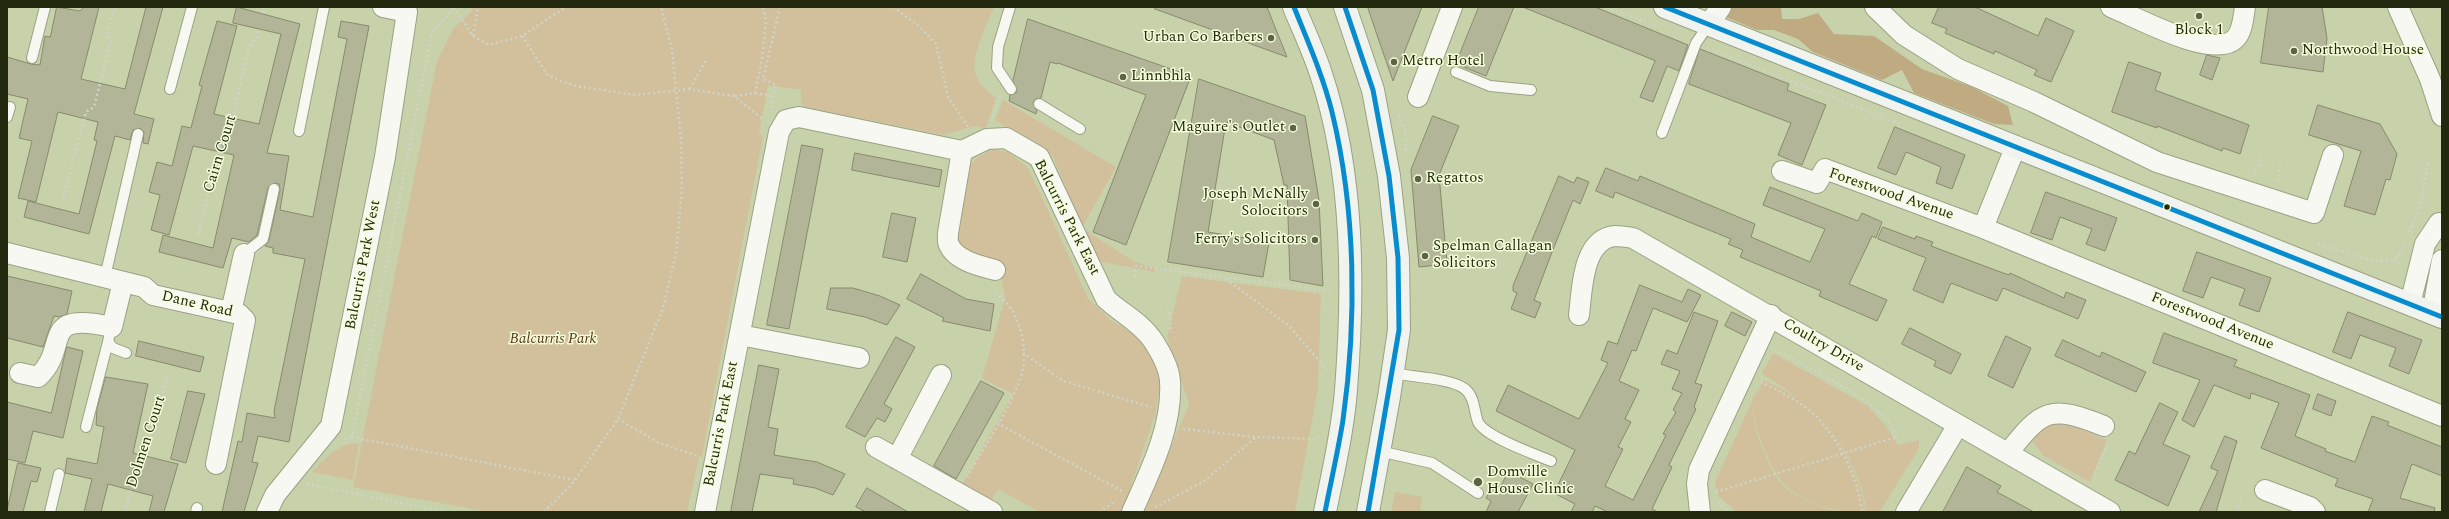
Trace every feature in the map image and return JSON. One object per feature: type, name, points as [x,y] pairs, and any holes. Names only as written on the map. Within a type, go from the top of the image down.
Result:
[{"type":"main road","points":[[1294,7],[1322,74],[1338,141],[1346,193],[1350,266],[1346,391],[1325,512]]},
{"type":"main road","points":[[1345,7],[1373,90],[1389,176],[1398,258],[1399,330],[1393,373],[1368,512]]},
{"type":"main road","points":[[1662,17],[1715,16],[2016,148],[2437,315]]},
{"type":"street","points":[[383,7],[414,10]]},
{"type":"street","points":[[1418,97],[1452,7]]},
{"type":"street","points":[[1875,7],[1904,35],[1958,69],[2034,102],[2157,162],[2199,176],[2314,213],[2333,155]]},
{"type":"street","points":[[2111,7],[2195,42],[2212,45],[2225,45],[2234,39],[2240,32],[2245,7]]},
{"type":"street","points":[[2398,7],[2430,79],[2442,116]]},
{"type":"street","name":"Balcurris Park West","points":[[267,512],[275,494],[331,426],[414,10]]},
{"type":"street","name":"Balcurris Park East","points":[[705,512],[779,132],[778,121],[799,117],[978,145],[1006,138],[1039,157],[1106,299],[1119,311],[1137,322],[1152,338],[1164,359],[1170,380],[1166,416],[1152,466],[1135,506]]},
{"type":"street","points":[[978,145],[948,233],[948,245],[956,254],[973,264],[995,270]]},
{"type":"street","points":[[1983,228],[2016,148]]},
{"type":"street","name":"Forestwood Avenue","points":[[1782,171],[1817,183],[1825,169],[1983,228],[2442,416]]},
{"type":"street","points":[[2410,304],[2425,244],[2441,224]]},
{"type":"street","name":"Coultry Drive","points":[[1579,315],[1586,263],[1597,245],[1614,236],[1633,238],[2110,512]]},
{"type":"street","name":"Dane Road","points":[[7,253],[144,287],[153,295],[239,314],[245,320],[216,464]]},
{"type":"street","points":[[231,312],[244,254]]},
{"type":"street","points":[[2437,315],[2442,260]]},
{"type":"street","points":[[20,373],[38,377],[48,368],[58,334],[72,323],[87,322],[110,335],[114,280]]},
{"type":"street","points":[[1700,512],[1697,484],[1699,470],[1771,316]]},
{"type":"street","points":[[740,335],[859,358]]},
{"type":"street","points":[[896,459],[941,375]]},
{"type":"street","points":[[2008,453],[2027,428],[2043,415],[2057,412],[2076,414],[2107,432]]},
{"type":"street","points":[[1906,512],[1958,425]]},
{"type":"street","points":[[876,448],[958,493],[986,511]]},
{"type":"street","points":[[2265,490],[2310,508],[2315,512]]},
{"type":"lane","points":[[32,58],[45,7]]},
{"type":"lane","points":[[170,89],[192,7]]},
{"type":"lane","points":[[299,131],[324,7]]},
{"type":"lane","points":[[1010,7],[998,47],[997,68],[1011,89]]},
{"type":"lane","points":[[1662,133],[1696,43],[1715,16]]},
{"type":"lane","points":[[1456,72],[1490,86],[1531,90]]},
{"type":"lane","points":[[1039,104],[1080,129]]},
{"type":"lane","points":[[114,280],[138,134]]},
{"type":"lane","points":[[244,254],[263,239],[274,189]]},
{"type":"lane","points":[[110,335],[113,348],[126,353]]},
{"type":"lane","points":[[86,427],[110,335]]},
{"type":"lane","points":[[1393,373],[1456,384],[1466,389],[1472,399],[1479,423],[1487,432],[1551,461]]},
{"type":"lane","points":[[1379,451],[1432,463],[1478,493]]},
{"type":"lane","points":[[50,512],[59,474]]},
{"type":"path","points":[[63,198],[86,112],[94,107],[111,41],[107,35],[113,11],[117,7]]},
{"type":"path","points":[[263,13],[264,7]]},
{"type":"path","points":[[352,438],[432,33],[454,7],[473,36],[489,46],[522,36],[566,7]]},
{"type":"path","points":[[473,36],[478,7]]},
{"type":"path","points":[[544,512],[575,480],[618,419],[662,308],[676,253],[682,190],[681,139],[672,50],[661,7]]},
{"type":"path","points":[[755,93],[766,22],[763,7]]},
{"type":"path","points":[[734,96],[761,119],[778,121],[774,96],[776,85],[763,79],[780,7]]},
{"type":"path","points":[[893,7],[919,26],[936,44],[948,97],[978,145],[990,124],[1005,80]]},
{"type":"path","points":[[1608,7],[1662,17]]},
{"type":"path","name":"Cairn Court","points":[[198,235],[220,145],[227,142],[249,47],[257,36],[259,29]]},
{"type":"path","points":[[522,36],[547,74],[558,80],[576,86],[636,95],[690,89],[734,96],[755,93],[774,96]]},
{"type":"path","points":[[1705,47],[1904,126]]},
{"type":"path","points":[[690,89],[706,60]]},
{"type":"path","points":[[2394,260],[2402,267]]},
{"type":"path","points":[[1135,277],[1136,266],[1172,273],[1334,291]]},
{"type":"path","points":[[958,493],[1020,379],[1023,364],[1023,352],[1017,318],[1010,306],[995,293],[995,270]]},
{"type":"path","points":[[1226,278],[1289,326],[1330,374]]},
{"type":"path","points":[[1709,494],[1897,437],[1894,428],[1862,398],[1772,348],[1769,355]]},
{"type":"path","points":[[1023,352],[1063,381],[1166,416],[1185,430],[1256,437],[1315,439],[1322,436]]},
{"type":"path","name":"Dolmen Court","points":[[125,512],[144,457],[169,373]]},
{"type":"path","points":[[1757,380],[1779,390],[1817,418],[1842,453],[1859,490],[1862,512]]},
{"type":"path","points":[[618,419],[658,443],[715,460]]},
{"type":"path","points":[[997,423],[1135,506],[1155,507],[1196,485],[1256,437]]},
{"type":"path","points":[[2095,473],[2107,432]]},
{"type":"path","points":[[340,440],[352,438],[575,480]]},
{"type":"path","points":[[287,480],[446,512]]},
{"type":"path","points":[[2237,512],[2242,498]]},
{"type":"green space","name":"Balcurris Park","points":[[472,7],[994,7],[978,48],[975,64],[975,72],[978,80],[986,90],[996,98],[986,128],[975,126],[943,135],[804,107],[801,101],[801,90],[768,85],[759,134],[763,136],[702,456],[699,457],[687,512],[489,512],[353,487],[437,61],[453,29],[472,11]]},
{"type":"green space","points":[[1003,100],[1116,167],[1083,227],[1052,155],[995,120]]},
{"type":"green space","points":[[993,149],[1010,153],[1029,169],[1088,298],[1110,320],[1144,338],[1161,378],[1155,415],[1122,512],[1040,512],[998,489],[988,506],[960,489],[1013,394],[982,378],[1005,298],[1000,271],[972,264],[956,238],[969,166],[978,157]]},
{"type":"green space","points":[[1083,229],[1135,262],[1155,268],[1155,272],[1097,261]]},
{"type":"green space","points":[[1182,276],[1321,294],[1318,389],[1295,512],[1144,512],[1189,404],[1167,337]]},
{"type":"green space","points":[[1773,353],[1868,406],[1889,430],[1898,445],[1919,440],[1919,448],[1880,512],[1867,512],[1862,489],[1854,468],[1844,449],[1831,431],[1800,400],[1782,386],[1762,374]]},
{"type":"green space","points":[[1763,380],[1793,395],[1820,418],[1831,431],[1850,461],[1857,478],[1866,512],[1844,511],[1822,506],[1800,497],[1783,483],[1764,449],[1755,419],[1755,404],[1758,391]]},
{"type":"green space","points":[[1757,390],[1753,410],[1756,429],[1763,450],[1777,478],[1787,489],[1801,498],[1825,508],[1840,512],[1737,512],[1719,497],[1715,482]]},
{"type":"green space","points":[[2057,419],[2107,440],[2090,482],[2044,456],[2033,442],[2036,428]]},
{"type":"green space","points":[[359,443],[353,480],[312,472],[333,452],[344,446]]},
{"type":"green space","points":[[1395,492],[1422,497],[1420,512],[1391,512]]},
{"type":"shaded area","points":[[1731,7],[1781,7],[1782,19],[1799,19],[1818,13],[1834,34],[1874,36],[1922,69],[1972,87],[2008,106],[2013,125],[1994,124],[1914,93],[1902,70],[1882,80],[1813,52],[1798,39],[1774,30],[1757,30],[1726,17],[1726,10]]},
{"type":"building","points":[[57,7],[80,11],[84,7],[99,7],[81,79],[125,89],[146,7],[163,7],[134,114],[154,119],[148,144],[143,143],[144,132],[140,128],[133,130],[130,140],[115,136],[89,234],[24,217],[28,201],[79,214],[97,141],[94,140],[98,122],[58,112],[36,202],[18,198],[32,141],[19,138],[28,99],[7,94],[7,57],[40,65],[45,36],[50,37]]},
{"type":"building","points":[[237,7],[300,24],[267,153],[289,156],[280,210],[313,217],[347,39],[338,37],[341,21],[369,26],[289,442],[258,436],[252,462],[258,463],[244,512],[222,512],[238,441],[242,442],[247,413],[275,418],[274,411],[305,259],[273,253],[273,248],[265,246],[269,240],[280,190],[279,184],[275,183],[268,188],[257,235],[249,242],[232,238],[223,268],[159,252],[163,235],[213,248],[234,155],[193,146],[169,235],[151,230],[160,195],[149,192],[157,162],[172,166],[182,126],[191,128],[202,86],[199,85],[217,21],[237,26],[214,114],[259,124],[281,34],[233,23]]},
{"type":"building","points":[[1155,7],[1267,7],[1287,57],[1155,9]]},
{"type":"building","name":"Metro Hotel","points":[[1368,7],[1422,7],[1393,81],[1377,35]]},
{"type":"building","points":[[1479,7],[1514,7],[1486,76],[1456,64]]},
{"type":"building","points":[[1523,7],[1595,7],[1688,45],[1679,71],[1667,66],[1653,102],[1640,97],[1655,61]]},
{"type":"building","points":[[1939,7],[1975,7],[2038,36],[2046,18],[2074,31],[2051,82],[2034,75],[2037,70],[1995,51],[1994,54],[1945,33],[1947,29],[1932,23]]},
{"type":"building","name":"Northwood House","points":[[2269,7],[2322,7],[2327,38],[2323,72],[2261,63]]},
{"type":"building","points":[[1028,19],[1191,76],[1126,245],[1093,232],[1146,95],[1058,63],[1050,62],[1041,98],[1036,99],[1033,103],[1037,111],[1036,114],[1009,101],[1010,95],[1017,92],[1013,81]]},
{"type":"building","points":[[1700,49],[1789,84],[1787,90],[1826,105],[1802,165],[1778,155],[1791,123],[1689,84]]},
{"type":"building","points":[[2207,55],[2220,58],[2212,80],[2200,75]]},
{"type":"building","points":[[2129,62],[2161,73],[2155,90],[2249,125],[2240,154],[2223,148],[2222,151],[2157,126],[2157,128],[2112,112]]},
{"type":"building","points":[[1199,79],[1305,116],[1319,200],[1323,286],[1290,280],[1287,185],[1284,185],[1274,140],[1226,122],[1208,232],[1269,242],[1263,277],[1168,262]]},
{"type":"building","points":[[2318,105],[2380,124],[2397,154],[2390,180],[2386,179],[2375,215],[2344,206],[2361,151],[2309,135]]},
{"type":"building","points":[[1433,116],[1459,126],[1439,175],[1447,264],[1419,267],[1411,170]]},
{"type":"building","points":[[1895,127],[1965,155],[1952,189],[1936,183],[1941,167],[1906,152],[1896,175],[1878,168]]},
{"type":"building","points":[[802,145],[823,149],[789,329],[767,325]]},
{"type":"building","points":[[855,153],[942,170],[939,187],[852,170]]},
{"type":"building","points":[[1606,168],[1638,181],[1640,176],[1755,224],[1751,237],[1810,262],[1825,229],[1763,205],[1770,187],[1858,221],[1862,213],[1882,222],[1876,238],[1872,236],[1849,284],[1887,300],[1877,321],[1819,296],[1821,291],[1740,257],[1743,250],[1728,244],[1731,239],[1615,192],[1613,198],[1596,191]]},
{"type":"building","points":[[1559,176],[1574,183],[1577,177],[1589,182],[1580,204],[1573,200],[1552,252],[1534,300],[1541,303],[1535,318],[1511,309],[1517,293],[1513,291],[1513,286]]},
{"type":"building","points":[[2046,192],[2117,218],[2105,251],[2086,244],[2092,229],[2060,217],[2052,240],[2031,233]]},
{"type":"building","points":[[892,213],[916,218],[907,262],[883,257]]},
{"type":"building","points":[[1883,227],[1915,239],[1916,236],[1933,242],[1931,246],[2009,275],[2010,273],[2064,298],[2066,292],[2086,300],[2078,319],[2003,288],[1997,301],[1951,283],[1943,303],[1913,290],[1926,258],[1878,239]]},
{"type":"building","points":[[2197,252],[2271,278],[2259,312],[2239,305],[2245,289],[2211,277],[2203,298],[2183,291]]},
{"type":"building","points":[[921,274],[966,299],[994,304],[990,331],[942,321],[944,318],[907,299]]},
{"type":"building","points":[[7,276],[72,291],[67,314],[60,317],[54,316],[43,347],[7,338]]},
{"type":"building","points":[[1640,285],[1682,302],[1688,289],[1701,295],[1687,322],[1653,308],[1636,351],[1632,350],[1619,381],[1639,390],[1625,419],[1631,422],[1618,447],[1623,449],[1605,486],[1633,500],[1655,457],[1666,435],[1663,434],[1676,412],[1673,410],[1682,393],[1672,389],[1680,371],[1661,364],[1667,350],[1677,354],[1694,312],[1718,321],[1695,383],[1702,385],[1694,407],[1696,409],[1669,465],[1672,467],[1652,509],[1658,512],[1608,512],[1595,506],[1592,512],[1571,512],[1575,504],[1554,493],[1575,450],[1496,411],[1508,385],[1579,419],[1608,363],[1601,360],[1608,341],[1617,344]]},
{"type":"building","points":[[831,288],[853,288],[880,296],[900,305],[887,325],[865,317],[827,309]]},
{"type":"building","points":[[1732,312],[1752,322],[1745,336],[1725,326]]},
{"type":"building","points":[[2348,312],[2422,340],[2409,374],[2389,366],[2396,348],[2360,335],[2351,359],[2333,352]]},
{"type":"building","points":[[1910,328],[1961,354],[1951,374],[1934,366],[1936,361],[1902,344]]},
{"type":"building","points":[[2164,333],[2237,360],[2234,366],[2310,395],[2295,436],[2326,449],[2325,451],[2355,462],[2372,416],[2389,422],[2387,425],[2442,447],[2442,476],[2412,464],[2400,498],[2435,508],[2434,512],[2368,512],[2373,499],[2335,486],[2338,479],[2261,448],[2279,403],[2251,393],[2250,399],[2214,385],[2194,427],[2182,420],[2200,380],[2153,363]]},
{"type":"building","points":[[2006,336],[2031,348],[2013,388],[1988,376]]},
{"type":"building","points":[[896,337],[915,347],[884,404],[892,409],[885,422],[877,418],[865,437],[846,427]]},
{"type":"building","points":[[2063,340],[2100,357],[2102,352],[2146,372],[2136,392],[2055,356]]},
{"type":"building","points":[[139,341],[204,357],[200,372],[136,356]]},
{"type":"building","points":[[67,347],[83,351],[63,438],[33,431],[25,463],[7,459],[7,402],[51,413]]},
{"type":"building","points":[[759,365],[779,369],[768,427],[778,429],[774,455],[817,462],[845,474],[833,495],[815,488],[793,484],[794,479],[760,474],[752,512],[731,512]]},
{"type":"building","points":[[106,377],[148,384],[133,453],[178,464],[164,512],[149,512],[153,496],[108,484],[101,512],[84,512],[92,479],[65,473],[67,458],[97,464],[104,427],[96,425],[97,409]]},
{"type":"building","points":[[981,381],[1004,393],[956,479],[934,466]]},
{"type":"building","points":[[188,391],[205,394],[186,463],[171,459]]},
{"type":"building","points":[[2318,394],[2336,401],[2331,416],[2313,409]]},
{"type":"building","points":[[2160,403],[2178,412],[2163,444],[2190,456],[2168,506],[2115,480],[2129,451],[2135,454]]},
{"type":"building","points":[[2225,436],[2237,441],[2216,512],[2199,512],[2218,471],[2211,468]]},
{"type":"building","points":[[18,463],[41,468],[37,482],[31,481],[23,512],[7,512]]},
{"type":"building","points":[[1967,467],[2001,486],[1997,492],[2034,512],[1943,512]]},
{"type":"building","points":[[1509,471],[1533,484],[1518,512],[1486,512],[1491,501],[1486,498],[1494,484],[1500,487]]},
{"type":"building","points":[[867,488],[908,512],[866,512],[856,507]]},
{"type":"transit line","points":[[1294,7],[1320,72],[1332,112],[1346,188],[1350,227],[1352,305],[1348,382],[1341,432],[1325,512]]},
{"type":"transit line","points":[[1345,7],[1373,90],[1389,176],[1398,258],[1399,330],[1368,512]]},
{"type":"transit line","points":[[1665,7],[2442,317]]},
{"type":"place","name":"Block 1","points":[[2199,16]]},
{"type":"place","name":"Urban Co Barbers","points":[[1271,38]]},
{"type":"place","name":"Northwood House","points":[[2294,51]]},
{"type":"place","name":"Metro Hotel","points":[[1394,62]]},
{"type":"place","name":"Linnbhla","points":[[1123,77]]},
{"type":"place","name":"Maguire's Outlet","points":[[1293,128]]},
{"type":"place","name":"Regattos","points":[[1418,179]]},
{"type":"place","name":"Joseph McNally Solocitors","points":[[1316,204]]},
{"type":"place","name":"Ferry's Solicitors","points":[[1315,240]]},
{"type":"place","name":"Spelman Callagan Solicitors","points":[[1425,256]]},
{"type":"place","name":"Domville House Clinic","points":[[1478,482]]}]
